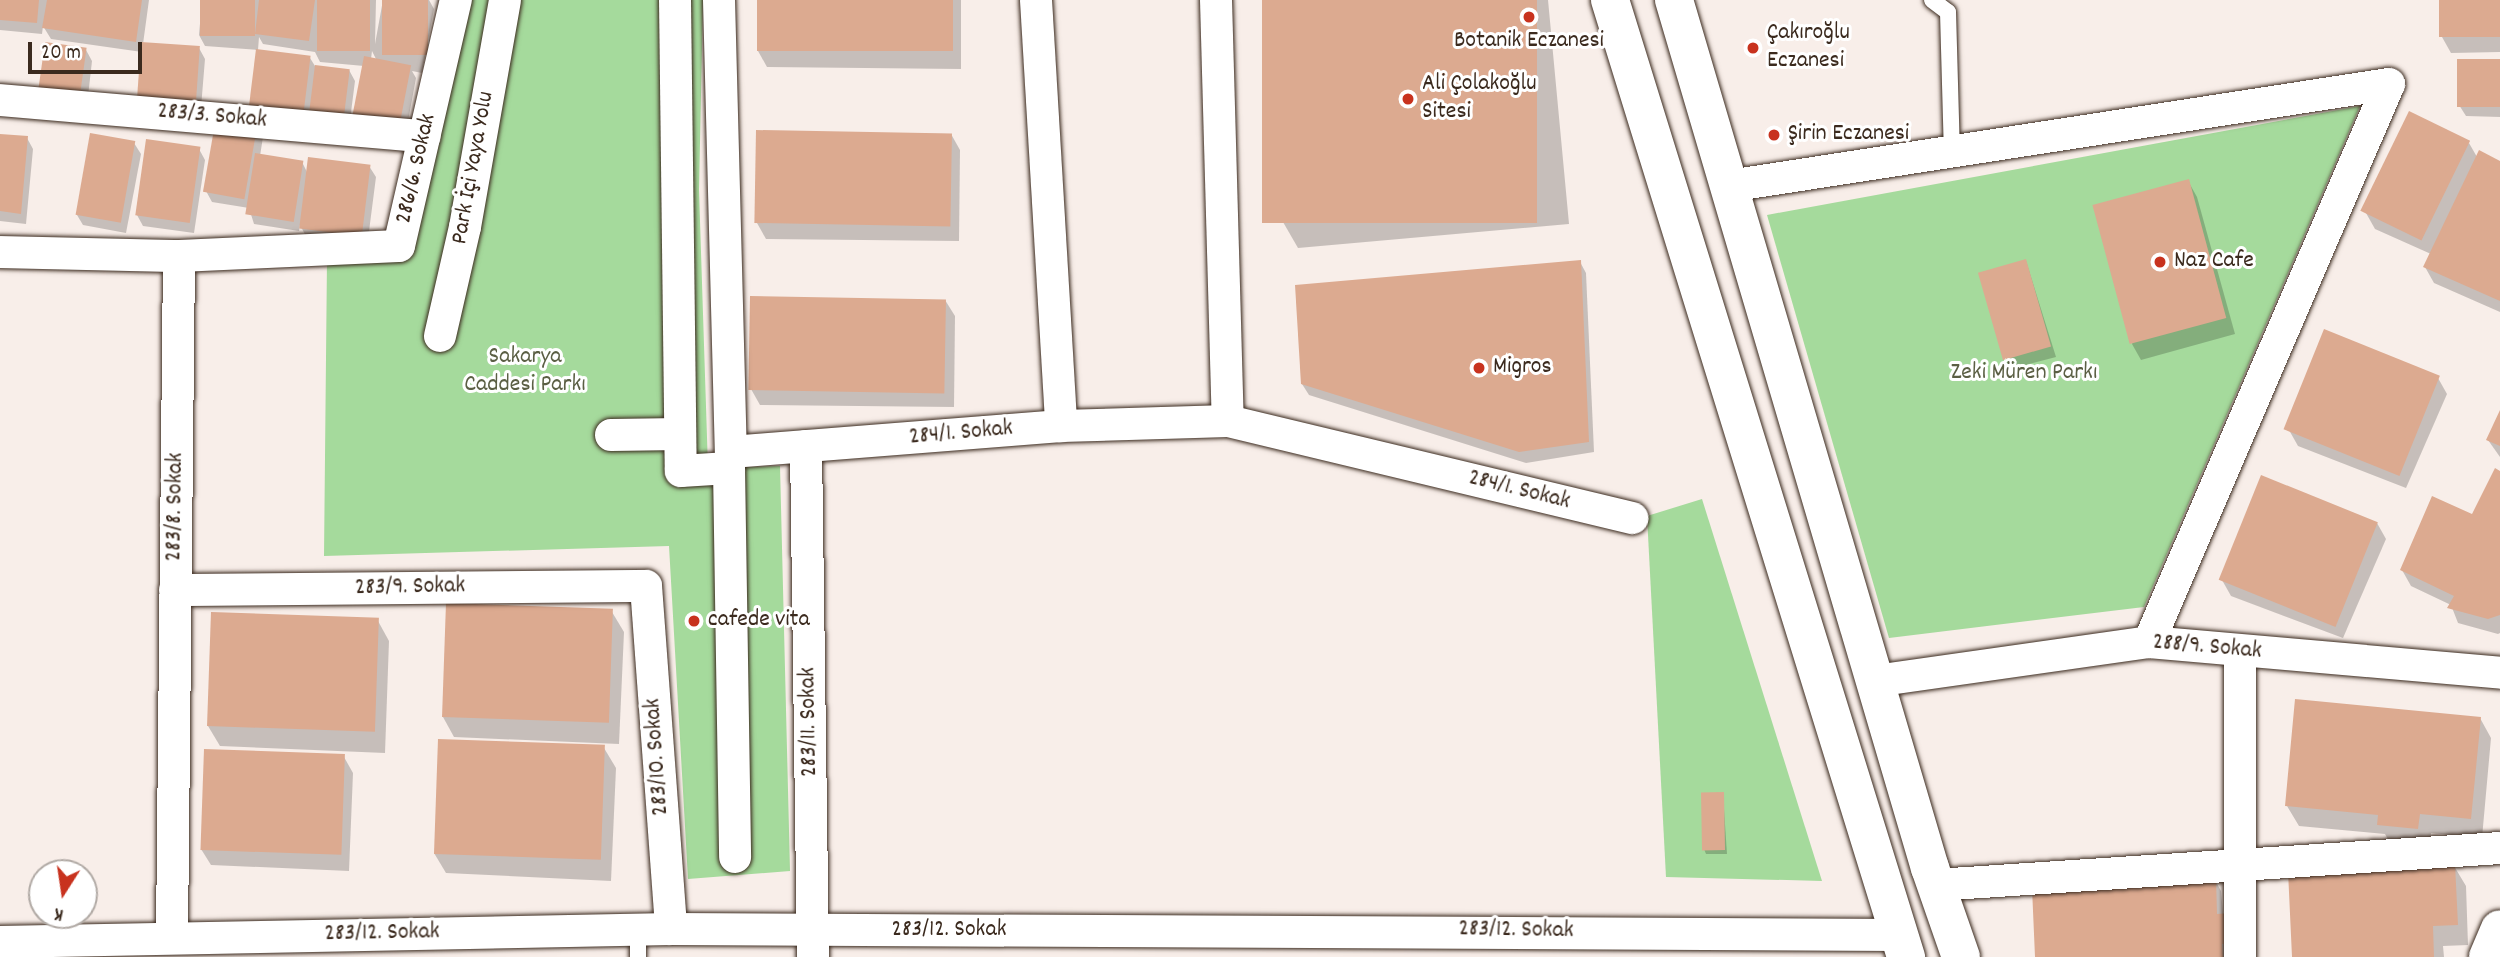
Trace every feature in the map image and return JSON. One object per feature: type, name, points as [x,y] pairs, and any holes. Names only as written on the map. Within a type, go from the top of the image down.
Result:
[{"type":"main road","points":[[1610,0],[1903,946]]},
{"type":"main road","points":[[1674,0],[1936,885],[1961,957]]},
{"type":"street","name":"286/6. Sokak","points":[[178,256],[399,246],[456,0]]},
{"type":"street","name":"Park İçi Yaya Yolu","points":[[440,336],[465,227],[505,0]]},
{"type":"street","points":[[676,0],[681,471],[729,468],[736,856]]},
{"type":"street","name":"284/1. Sokak","points":[[719,0],[731,452],[1061,426],[1228,421],[1633,518]]},
{"type":"street","points":[[1036,0],[1061,426]]},
{"type":"street","points":[[1216,0],[1228,421]]},
{"type":"street","points":[[1729,186],[2389,84],[2149,642]]},
{"type":"street","name":"283/3. Sokak","points":[[0,100],[424,136]]},
{"type":"street","points":[[0,252],[178,256]]},
{"type":"street","name":"283/8. Sokak","points":[[172,937],[178,256]]},
{"type":"street","points":[[611,435],[680,435]]},
{"type":"street","name":"283/11. Sokak","points":[[806,446],[813,944]]},
{"type":"street","name":"283/9. Sokak","points":[[175,590],[646,586]]},
{"type":"street","name":"283/10. Sokak","points":[[646,586],[671,929]]},
{"type":"street","name":"288/9. Sokak","points":[[1875,681],[2149,642],[2500,673]]},
{"type":"street","points":[[2240,651],[2240,957]]},
{"type":"street","points":[[1936,885],[2500,848]]},
{"type":"street","name":"283/12. Sokak","points":[[0,942],[172,937],[638,944],[671,929],[813,944],[1491,943],[1903,946]]},
{"type":"lane","points":[[1932,0],[1948,12],[1952,151]]},
{"type":"green space","name":"Sakarya Caddesi Parkı","points":[[453,0],[703,0],[699,190],[708,468],[780,466],[790,871],[688,879],[669,546],[324,556],[327,259],[399,246]]},
{"type":"green space","name":"Zeki Müren Parkı","points":[[2360,106],[2144,607],[1889,638],[1767,215]]},
{"type":"green space","points":[[1702,499],[1822,881],[1666,877],[1647,516]]},
{"type":"building","points":[[0,0],[39,0],[37,23],[0,20]]},
{"type":"building","points":[[47,0],[142,0],[136,42],[42,28]]},
{"type":"building","points":[[200,0],[255,0],[255,36],[200,36]]},
{"type":"building","points":[[259,0],[315,0],[309,41],[255,34]]},
{"type":"building","points":[[317,0],[370,0],[370,51],[317,51]]},
{"type":"building","points":[[382,0],[428,0],[428,55],[382,55]]},
{"type":"building","points":[[757,0],[953,0],[953,51],[757,51]]},
{"type":"building","name":"Ali Çolakoğlu Sitesi","points":[[1262,0],[1537,0],[1537,223],[1262,223]]},
{"type":"building","points":[[2439,0],[2500,0],[2500,37],[2439,37]]},
{"type":"building","points":[[45,42],[87,48],[79,104],[37,98]]},
{"type":"building","points":[[141,42],[200,46],[195,109],[137,105]]},
{"type":"building","points":[[256,49],[311,56],[303,118],[248,112]]},
{"type":"building","points":[[364,56],[411,65],[398,133],[351,124]]},
{"type":"building","points":[[2457,59],[2500,59],[2500,107],[2457,107]]},
{"type":"building","points":[[315,65],[350,69],[343,125],[308,121]]},
{"type":"building","points":[[2409,111],[2470,141],[2421,241],[2360,211]]},
{"type":"building","points":[[216,118],[257,125],[244,199],[203,192]]},
{"type":"building","points":[[756,130],[952,133],[950,226],[754,223]]},
{"type":"building","points":[[90,133],[135,141],[121,223],[76,215]]},
{"type":"building","points":[[0,134],[28,136],[21,214],[0,211]]},
{"type":"building","points":[[146,139],[200,147],[190,223],[135,215]]},
{"type":"building","points":[[2479,150],[2500,161],[2500,301],[2423,267]]},
{"type":"building","points":[[255,153],[303,161],[294,222],[245,214]]},
{"type":"building","points":[[308,157],[371,165],[362,236],[299,228]]},
{"type":"building","name":"Naz Cafe","points":[[2189,179],[2226,318],[2130,344],[2092,205]]},
{"type":"building","points":[[2026,259],[2051,346],[2003,360],[1978,273]]},
{"type":"building","points":[[1581,260],[1589,442],[1519,452],[1301,384],[1295,285]]},
{"type":"building","points":[[750,296],[946,299],[944,393],[748,390]]},
{"type":"building","points":[[2324,329],[2440,376],[2399,476],[2284,429]]},
{"type":"building","points":[[2500,410],[2500,446],[2486,440]]},
{"type":"building","points":[[2495,468],[2500,471],[2500,615],[2488,619],[2447,608],[2454,596],[2400,570],[2432,496],[2472,514]]},
{"type":"building","points":[[2261,475],[2378,522],[2335,627],[2219,580]]},
{"type":"building","points":[[446,603],[613,609],[609,723],[442,717]]},
{"type":"building","points":[[211,612],[379,618],[375,732],[207,726]]},
{"type":"building","points":[[2295,699],[2481,717],[2471,819],[2420,814],[2418,829],[2377,825],[2378,815],[2285,806]]},
{"type":"building","points":[[438,739],[605,745],[601,860],[434,854]]},
{"type":"building","points":[[204,749],[345,754],[341,855],[200,850]]},
{"type":"building","points":[[1701,792],[1724,792],[1725,850],[1702,850]]},
{"type":"building","points":[[2455,864],[2458,925],[2433,926],[2434,957],[2292,957],[2288,871]]},
{"type":"building","points":[[2216,878],[2217,914],[2230,913],[2232,943],[2222,944],[2223,957],[2035,957],[2032,888]]},
{"type":"place","name":"Botanik Eczanesi","points":[[1529,17]]},
{"type":"place","name":"Çakıroğlu Eczanesi","points":[[1753,48]]},
{"type":"place","name":"Ali Çolakoğlu Sitesi","points":[[1408,99]]},
{"type":"place","name":"Şirin Eczanesi","points":[[1774,135]]},
{"type":"place","name":"Naz Cafe","points":[[2160,262]]},
{"type":"place","name":"Migros","points":[[1479,368]]},
{"type":"place","name":"cafede vita","points":[[694,621]]}]
